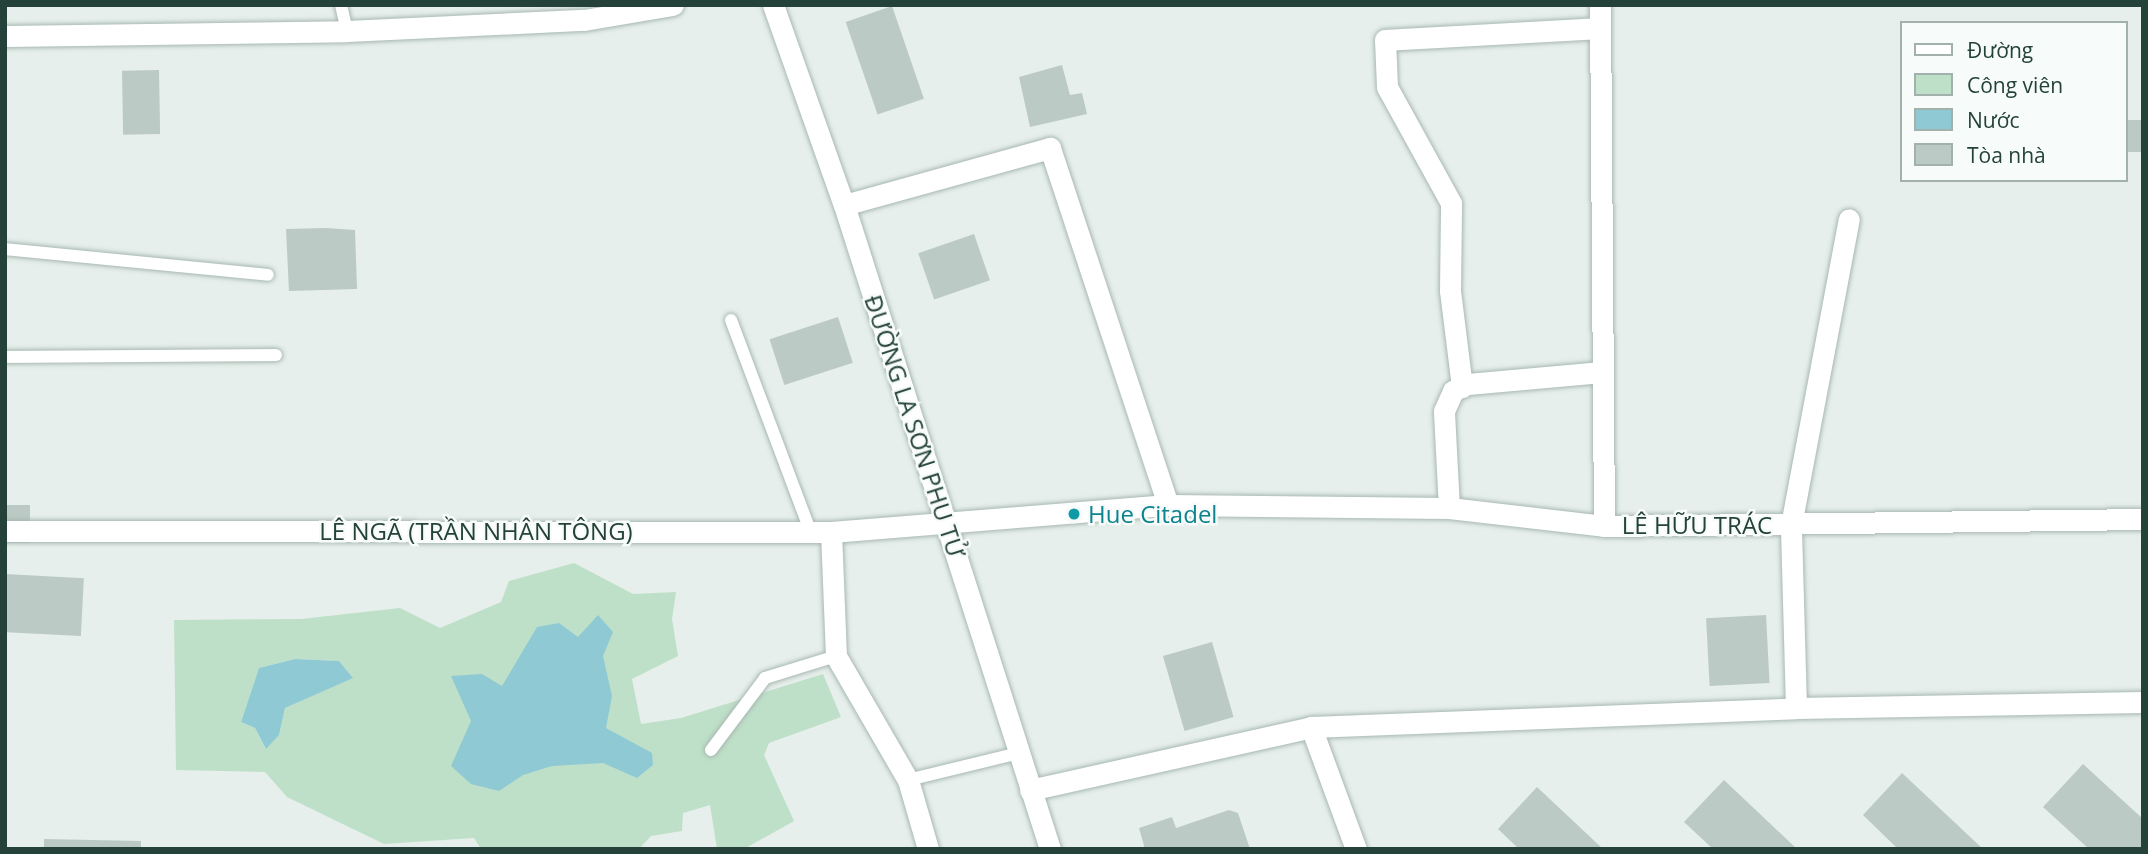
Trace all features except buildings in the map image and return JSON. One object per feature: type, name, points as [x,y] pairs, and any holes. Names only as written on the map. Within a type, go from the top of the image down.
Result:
[{"type":"street","points":[[5,36],[347,31],[584,20],[673,5]]},
{"type":"street","name":"ĐƯỜNG LA SƠN PHU TỬ","points":[[773,5],[844,205],[1050,849]]},
{"type":"street","name":"LÊ HỮU TRÁC","points":[[1600,5],[1604,526],[2143,519]]},
{"type":"street","points":[[1462,387],[1450,291],[1451,203],[1387,87],[1385,40],[1600,28]]},
{"type":"street","points":[[844,205],[1050,148],[1168,505]]},
{"type":"street","points":[[1797,708],[1791,525],[1849,219]]},
{"type":"street","points":[[1449,508],[1444,411],[1447,397],[1462,387],[1602,372]]},
{"type":"street","name":"LÊ NGÃ (TRẦN NHÂN TÔNG)","points":[[5,531],[820,531],[946,524],[1168,505],[1449,508],[1604,526]]},
{"type":"street","points":[[820,531],[836,656],[908,780],[928,849]]},
{"type":"street","points":[[1030,790],[1311,727],[1797,708],[2143,702]]},
{"type":"street","points":[[1311,727],[1356,849]]},
{"type":"lane","points":[[341,5],[347,31]]},
{"type":"lane","points":[[5,249],[268,275]]},
{"type":"lane","points":[[732,320],[820,531]]},
{"type":"lane","points":[[5,358],[276,355]]},
{"type":"lane","points":[[710,750],[765,678],[836,656]]},
{"type":"lane","points":[[908,780],[1019,753]]},
{"type":"green space","points":[[574,563],[633,594],[676,592],[672,619],[678,656],[632,679],[641,724],[681,718],[823,674],[841,717],[769,743],[764,755],[794,821],[744,849],[717,849],[710,805],[683,813],[682,831],[651,836],[639,849],[481,849],[474,838],[384,844],[287,797],[265,772],[176,770],[174,620],[301,619],[400,608],[440,628],[501,602],[509,581]],"holes":[[[295,659],[339,661],[352,677],[285,708],[279,735],[265,748],[255,728],[241,722],[259,668]]]},
{"type":"water","points":[[598,615],[613,632],[603,656],[612,696],[606,728],[652,753],[653,765],[637,778],[603,763],[552,766],[523,775],[499,791],[471,784],[451,766],[471,721],[451,676],[482,674],[502,686],[537,627],[559,623],[578,637]]},
{"type":"water","points":[[295,659],[339,661],[353,678],[285,708],[279,735],[266,749],[255,728],[241,722],[259,668]]},
{"type":"place","name":"Hue Citadel","points":[[1074,514]]}]
